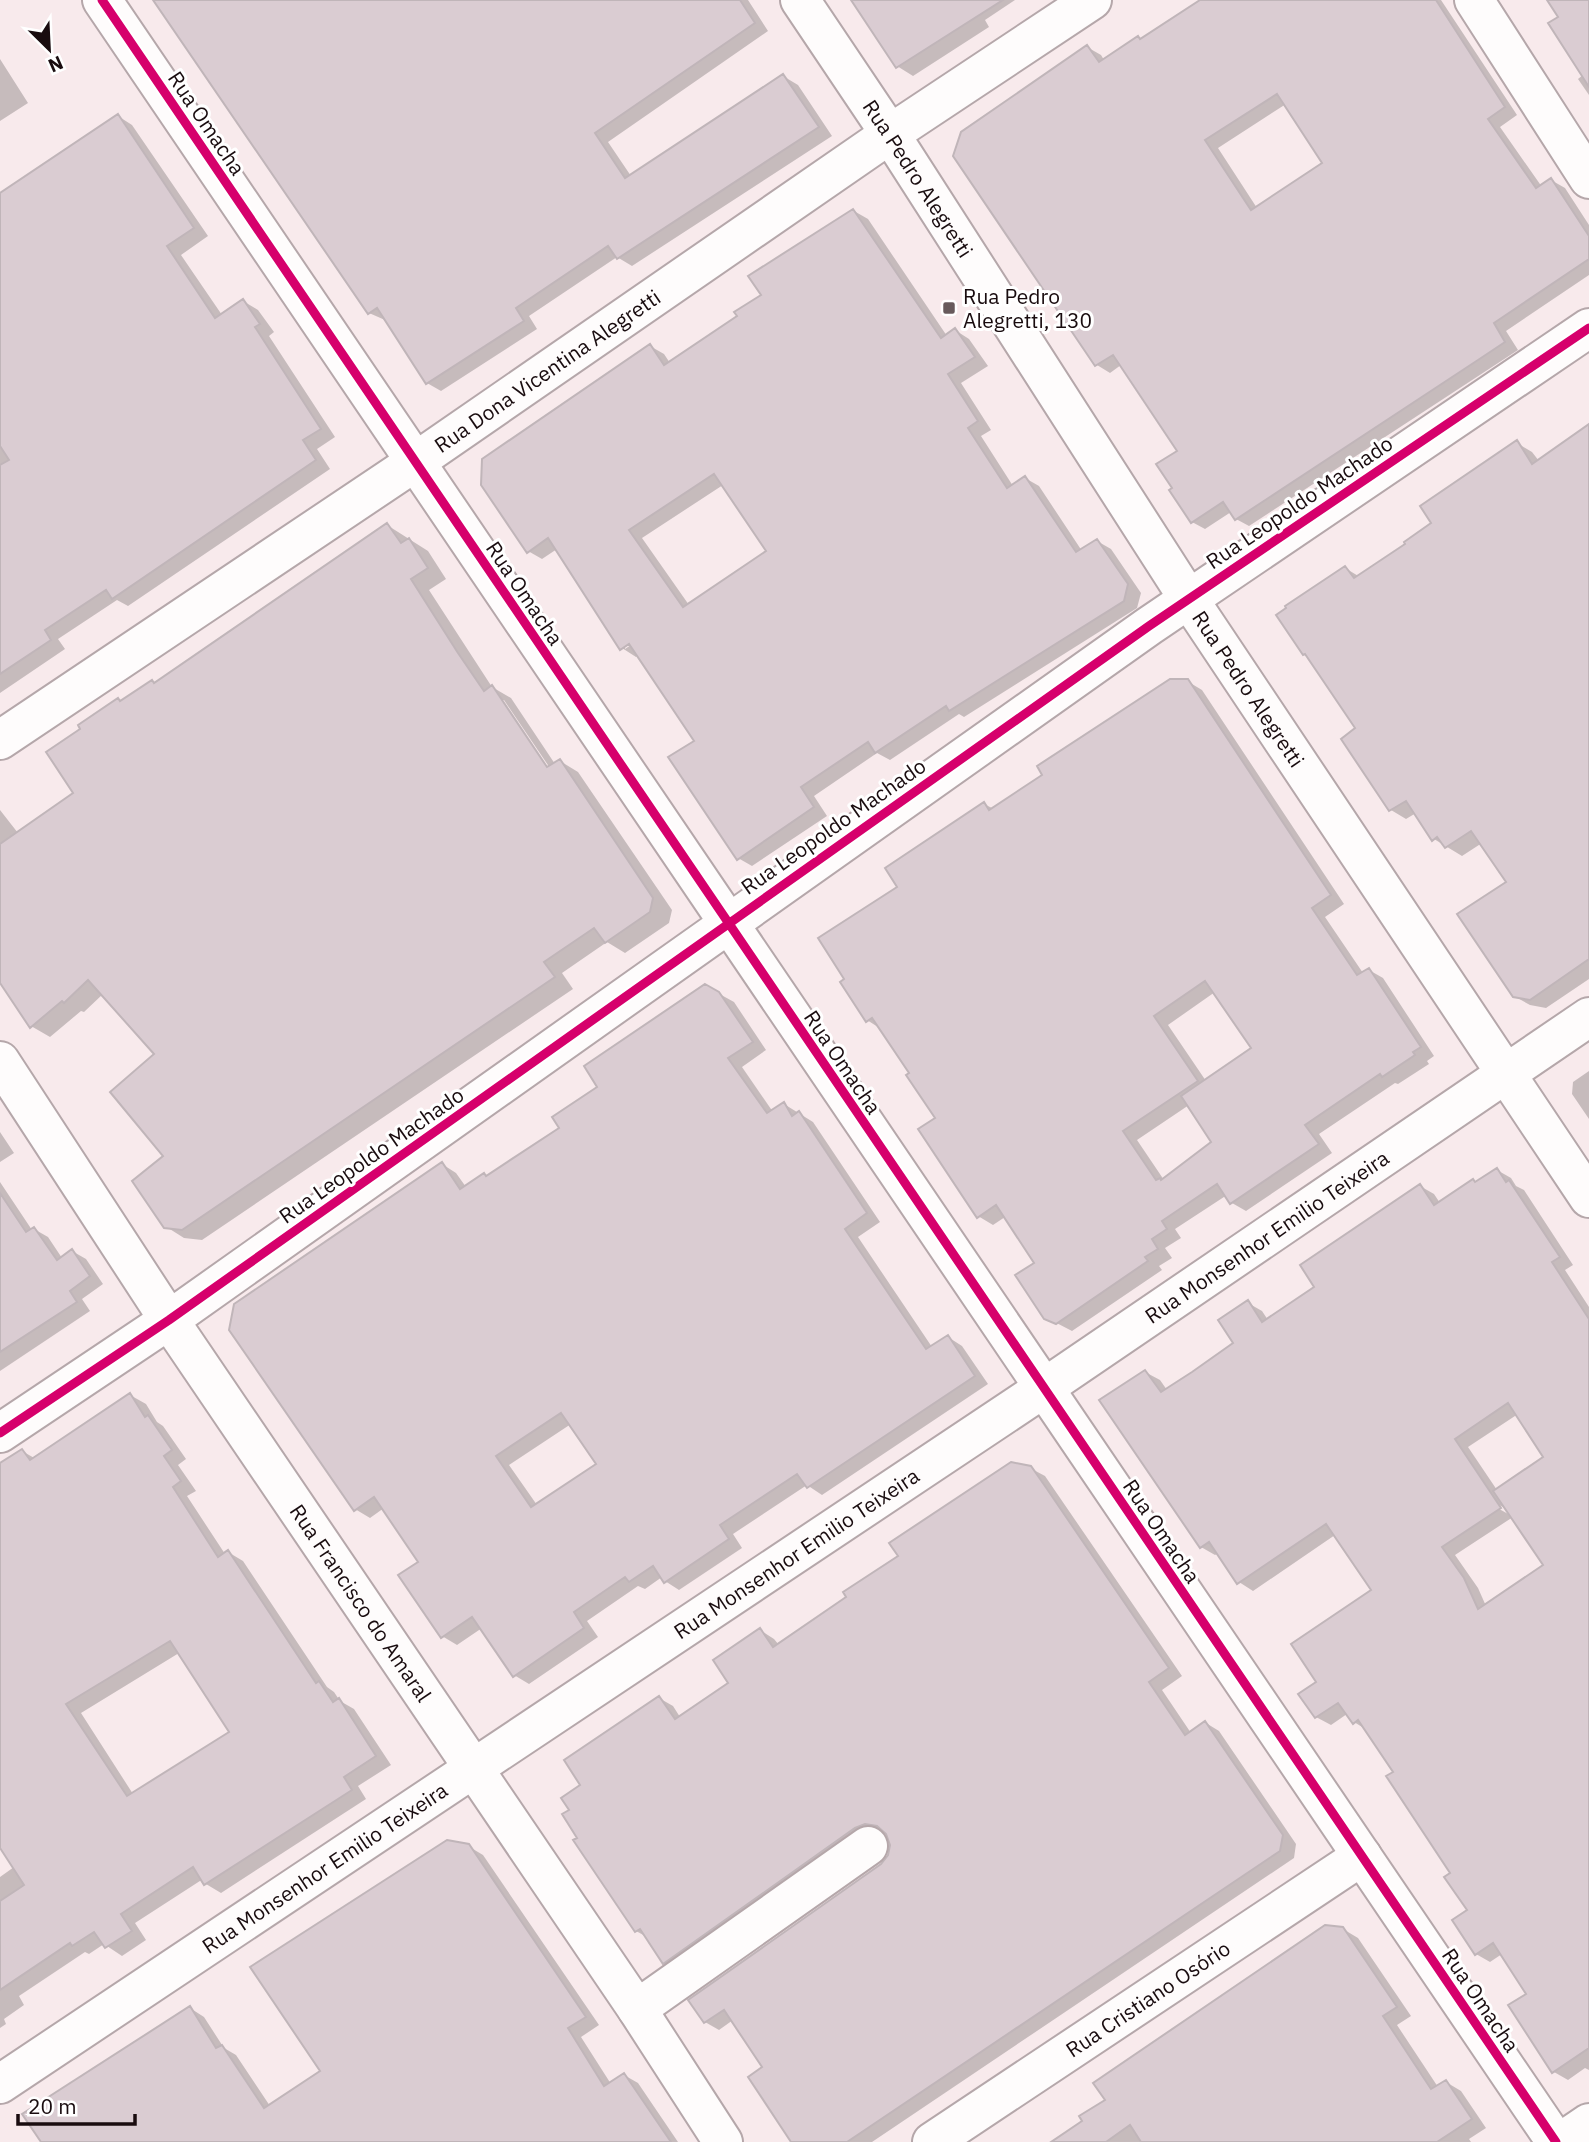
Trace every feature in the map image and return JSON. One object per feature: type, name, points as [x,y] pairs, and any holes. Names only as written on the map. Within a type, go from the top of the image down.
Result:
[{"type":"street","name":"Rua Omacha","points":[[103,0],[727,923],[1559,2142]]},
{"type":"street","name":"Rua Pedro Alegretti","points":[[800,0],[890,134],[1188,598],[1589,1198]]},
{"type":"street","name":"Rua Dona Vicentina Alegretti","points":[[0,740],[415,461],[890,134],[1092,0]]},
{"type":"street","points":[[1474,0],[1589,179]]},
{"type":"street","name":"Rua Leopoldo Machado","points":[[0,1433],[169,1320],[1188,598],[1589,328]]},
{"type":"street","name":"Rua Monsenhor Emilio Teixeira","points":[[0,2084],[1044,1388],[1589,1017]]},
{"type":"street","name":"Rua Francisco do Amaral","points":[[0,1061],[169,1320],[637,2009],[723,2142]]},
{"type":"street","points":[[637,2009],[868,1846]]},
{"type":"street","name":"Rua Cristiano Osório","points":[[932,2142],[1362,1856]]},
{"type":"street","points":[[1559,2142],[1589,2123]]},
{"type":"building","points":[[153,0],[740,0],[755,23],[595,133],[625,178],[783,74],[819,127],[617,259],[608,246],[516,308],[524,321],[426,384],[377,308],[368,314]]},
{"type":"building","points":[[851,0],[1003,0],[896,68]]},
{"type":"building","points":[[1200,0],[1436,0],[1505,107],[1488,119],[1536,188],[1551,178],[1589,236],[1589,259],[1494,323],[1505,342],[1478,360],[1235,520],[1223,502],[1191,523],[1156,464],[1177,451],[1113,355],[1095,366],[953,156],[961,132],[1087,45],[1099,62],[1138,36],[1140,39]],"holes":[[[1277,94],[1322,163],[1251,210],[1205,140]]]},
{"type":"building","points":[[1547,0],[1589,0],[1589,87],[1548,23],[1558,17]]},
{"type":"building","points":[[118,114],[194,228],[167,246],[215,318],[243,299],[260,324],[255,327],[321,429],[303,440],[316,460],[112,599],[106,590],[45,630],[51,640],[0,674],[0,465],[9,460],[0,446],[0,193]]},
{"type":"building","points":[[853,209],[941,338],[955,328],[975,357],[948,374],[978,421],[968,428],[1007,488],[1025,476],[1076,552],[1097,539],[1128,584],[1124,601],[949,711],[946,706],[875,753],[868,742],[801,787],[814,807],[737,860],[668,757],[694,741],[629,644],[620,650],[548,538],[527,553],[481,485],[482,459],[650,344],[664,365],[737,316],[734,312],[761,295],[748,276]],"holes":[[[714,474],[766,551],[683,607],[629,530]]]},
{"type":"building","points":[[1589,424],[1589,959],[1530,1000],[1513,997],[1457,914],[1506,882],[1471,831],[1445,848],[1437,837],[1432,841],[1406,801],[1389,811],[1341,739],[1355,728],[1276,615],[1286,608],[1285,606],[1345,566],[1354,578],[1405,544],[1404,542],[1431,523],[1420,506],[1517,440],[1532,464]]},
{"type":"building","points":[[387,523],[401,543],[409,538],[428,568],[411,579],[458,653],[484,691],[492,685],[547,767],[560,759],[653,898],[650,912],[605,943],[594,928],[544,962],[555,977],[182,1230],[164,1228],[132,1181],[163,1156],[110,1092],[154,1054],[88,980],[64,1003],[62,1001],[30,1028],[0,983],[0,844],[73,793],[46,752],[80,729],[78,725],[118,698],[120,701],[152,680],[154,683]]},
{"type":"building","points":[[1170,679],[1188,679],[1331,895],[1312,908],[1357,975],[1369,968],[1421,1047],[1413,1052],[1415,1055],[1382,1077],[1380,1074],[1305,1125],[1319,1144],[1230,1204],[1217,1184],[1162,1221],[1167,1229],[1152,1239],[1158,1249],[1145,1257],[1148,1261],[1056,1324],[1044,1319],[1015,1275],[1034,1263],[996,1205],[977,1218],[918,1129],[935,1118],[872,1018],[866,1022],[840,982],[844,979],[818,938],[897,887],[885,868],[984,802],[989,810],[1042,775],[1037,766]],"holes":[[[1205,981],[1251,1048],[1181,1096],[1211,1142],[1161,1180],[1156,1180],[1123,1131],[1198,1081],[1154,1016]]]},
{"type":"building","points":[[705,984],[719,992],[753,1042],[728,1058],[767,1113],[784,1102],[792,1116],[799,1111],[867,1213],[845,1229],[926,1349],[948,1335],[975,1376],[807,1488],[797,1474],[720,1525],[729,1539],[664,1583],[653,1566],[629,1582],[625,1577],[574,1612],[584,1628],[513,1677],[472,1617],[441,1638],[398,1575],[418,1562],[374,1497],[354,1511],[229,1330],[234,1304],[442,1162],[460,1189],[484,1173],[486,1176],[559,1128],[552,1117],[597,1087],[584,1066]],"holes":[[[561,1413],[596,1464],[531,1507],[496,1456]]]},
{"type":"building","points":[[1497,1168],[1506,1182],[1509,1180],[1560,1257],[1552,1262],[1589,1319],[1589,2048],[1552,2073],[1508,2005],[1526,1994],[1493,1943],[1475,1955],[1452,1920],[1467,1910],[1444,1877],[1450,1873],[1386,1776],[1393,1772],[1358,1720],[1353,1724],[1338,1703],[1315,1718],[1298,1694],[1316,1682],[1291,1644],[1371,1590],[1326,1524],[1237,1584],[1209,1542],[1200,1548],[1099,1400],[1145,1370],[1161,1392],[1192,1372],[1233,1343],[1218,1320],[1248,1300],[1262,1322],[1314,1287],[1300,1265],[1420,1184],[1434,1205],[1473,1179],[1475,1182]],"holes":[[[1508,1403],[1543,1457],[1493,1491],[1543,1565],[1478,1609],[1464,1578],[1442,1547],[1501,1508],[1455,1439]]]},
{"type":"building","points":[[0,1193],[26,1232],[34,1227],[57,1260],[72,1249],[90,1276],[70,1291],[77,1302],[0,1352]]},
{"type":"building","points":[[130,1393],[145,1417],[148,1415],[172,1450],[164,1456],[181,1481],[173,1487],[218,1557],[228,1550],[316,1683],[319,1681],[333,1702],[339,1698],[376,1756],[344,1777],[352,1790],[204,1885],[193,1867],[121,1914],[132,1931],[105,1948],[94,1932],[72,1946],[70,1943],[0,1990],[0,1901],[24,1885],[0,1848],[0,1463],[22,1449],[30,1460]],"holes":[[[170,1641],[229,1732],[127,1796],[66,1704]]]},
{"type":"building","points":[[1011,1462],[1031,1466],[1047,1489],[1169,1668],[1149,1682],[1185,1735],[1205,1721],[1283,1835],[1280,1851],[847,2142],[791,2142],[748,2077],[762,2067],[724,2010],[704,2023],[688,2000],[881,1864],[888,1855],[890,1845],[886,1834],[877,1826],[865,1824],[855,1828],[663,1964],[640,1929],[635,1932],[573,1840],[577,1838],[562,1814],[569,1810],[561,1798],[580,1785],[564,1760],[659,1696],[675,1719],[728,1683],[713,1660],[760,1628],[773,1647],[846,1597],[843,1592],[898,1556],[889,1543]]},
{"type":"building","points":[[447,1840],[469,1844],[586,2017],[568,2028],[604,2086],[624,2073],[671,2142],[41,2142],[22,2114],[190,2006],[216,2048],[222,2045],[264,2108],[320,2071],[250,1967]]},
{"type":"building","points":[[1325,1925],[1343,1927],[1397,2007],[1383,2016],[1431,2089],[1446,2080],[1472,2119],[1437,2142],[1141,2142],[1130,2125],[1106,2142],[1051,2142],[1082,2121],[1079,2116],[1105,2100],[1093,2083]]},
{"type":"cycle path","points":[[102,0],[1556,2142]]},
{"type":"cycle path","points":[[0,1433],[169,1320],[1149,626],[1589,328]]},
{"type":"place","name":"Rua Pedro Alegretti, 130","points":[[949,308]]}]
